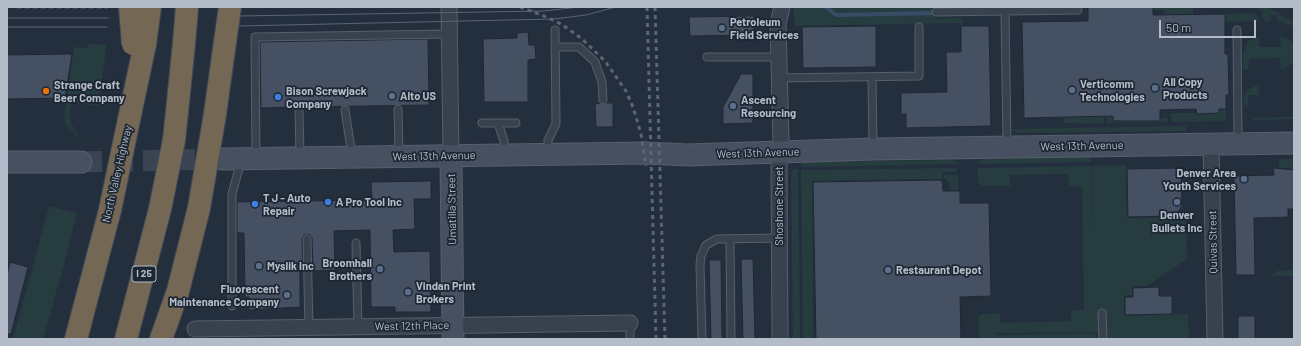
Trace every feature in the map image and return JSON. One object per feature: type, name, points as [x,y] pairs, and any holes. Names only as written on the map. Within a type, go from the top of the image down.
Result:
[{"type":"highway","points":[[130,7],[139,44]]},
{"type":"highway","points":[[134,7],[139,44]]},
{"type":"highway","name":"North Valley Highway","points":[[76,339],[110,210],[132,110],[139,44],[150,7]]},
{"type":"highway","name":"I 25","points":[[126,339],[160,209],[174,140],[187,7]]},
{"type":"highway","points":[[161,339],[178,291],[199,208],[215,114],[230,7]]},
{"type":"street","name":"Umatilla Street","points":[[449,7],[453,332]]},
{"type":"street","name":"Shoshone Street","points":[[773,7],[778,24]]},
{"type":"street","name":"Shoshone Street","points":[[780,339],[779,238],[781,143],[778,78],[778,24],[782,7]]},
{"type":"street","name":"West 13th Avenue","points":[[240,159],[644,153],[688,155],[873,149],[1294,143]]},
{"type":"street","name":"Quivas Street","points":[[1211,144],[1215,339]]},
{"type":"street","points":[[7,162],[80,162]]},
{"type":"street","name":"West 12th Place","points":[[194,332],[358,327],[453,332],[630,323]]},
{"type":"lane","points":[[936,12],[1078,10]]},
{"type":"lane","points":[[1005,11],[1008,147]]},
{"type":"lane","points":[[778,78],[919,76],[918,27]]},
{"type":"lane","points":[[548,154],[548,140],[556,124],[555,30]]},
{"type":"lane","points":[[1237,30],[1238,144]]},
{"type":"lane","points":[[232,306],[232,194],[240,159],[255,37],[450,34]]},
{"type":"lane","points":[[555,47],[579,47],[595,62],[602,82],[603,100]]},
{"type":"lane","points":[[708,57],[778,57]]},
{"type":"lane","points":[[872,77],[873,149]]},
{"type":"lane","points":[[398,109],[399,156]]},
{"type":"lane","points":[[299,110],[300,158]]},
{"type":"lane","points":[[346,110],[352,157]]},
{"type":"lane","points":[[482,123],[516,123]]},
{"type":"lane","points":[[498,123],[504,141],[505,155]]},
{"type":"lane","points":[[702,339],[701,256],[706,245],[717,239],[779,238]]},
{"type":"lane","points":[[307,239],[309,328]]},
{"type":"lane","points":[[730,239],[731,339]]},
{"type":"lane","points":[[356,243],[358,327]]},
{"type":"lane","points":[[1102,313],[1103,339]]},
{"type":"lane","points":[[630,323],[630,339]]},
{"type":"green space","points":[[793,7],[934,7],[935,19],[960,18],[963,20],[963,26],[961,26],[960,23],[795,26]]},
{"type":"green space","points":[[1153,7],[1193,7],[1193,14],[1164,14],[1164,10],[1153,10]]},
{"type":"green space","points":[[1255,7],[1267,7],[1294,22],[1294,26],[1278,21],[1277,15],[1271,15],[1271,21],[1264,21],[1262,11]]},
{"type":"green space","points":[[1253,13],[1258,17],[1259,21],[1225,22],[1225,14]]},
{"type":"green space","points":[[1280,36],[1288,39],[1294,44],[1294,61],[1292,64],[1281,69],[1280,58],[1249,59],[1248,70],[1243,69],[1243,53],[1248,41],[1259,37],[1259,47],[1281,47]]},
{"type":"green space","points":[[90,44],[106,45],[98,106],[76,103],[72,104],[70,111],[71,123],[82,141],[66,125],[64,119],[74,47],[86,48]]},
{"type":"green space","points":[[1259,84],[1259,95],[1248,95],[1248,105],[1244,105],[1244,96],[1246,91]]},
{"type":"green space","points":[[1219,109],[1226,109],[1226,121],[1172,122],[1171,113],[1219,113]]},
{"type":"green space","points":[[1104,116],[1104,123],[1063,123],[1063,117]]},
{"type":"green space","points":[[1107,116],[1113,116],[1113,121],[1160,121],[1160,118],[1168,118],[1168,122],[1107,123]]},
{"type":"green space","points":[[1294,117],[1294,119],[1253,120],[1253,118]]},
{"type":"green space","points":[[1186,126],[1186,131],[1017,133],[1010,129]]},
{"type":"green space","points":[[1090,157],[1091,162],[976,164],[983,159]]},
{"type":"green space","points":[[1279,159],[1292,159],[1294,169],[1279,168]]},
{"type":"green space","points":[[952,160],[958,164],[801,167],[801,164],[805,162]]},
{"type":"green space","points":[[1126,165],[1127,218],[1186,217],[1187,259],[1147,286],[1132,286],[1132,295],[1124,296],[1124,316],[1188,314],[1189,339],[1103,339],[1094,332],[996,333],[996,339],[979,339],[979,316],[983,314],[999,313],[1001,323],[1071,321],[1071,310],[1084,310],[1082,187],[1069,186],[1068,174],[1010,175],[1010,186],[983,186],[978,183],[977,168],[1091,166],[1093,229],[1092,166]]},
{"type":"green space","points":[[957,168],[956,172],[942,172],[942,179],[812,181],[813,339],[803,339],[801,170]]},
{"type":"green space","points":[[793,169],[798,169],[800,339],[793,339],[791,174]]},
{"type":"green space","points":[[944,175],[958,175],[958,190],[950,190],[950,182],[947,182],[947,179],[944,179]]},
{"type":"green space","points":[[49,206],[77,213],[65,261],[43,339],[13,339]]},
{"type":"green space","points":[[1294,270],[1294,276],[1270,276],[1277,271]]},
{"type":"green space","points":[[1094,333],[1099,339],[997,339],[997,335]]},
{"type":"building","points":[[1088,7],[1153,7],[1153,15],[1225,14],[1225,54],[1228,54],[1229,95],[1226,95],[1226,109],[1219,109],[1219,113],[1197,114],[1196,109],[1160,110],[1160,121],[1113,121],[1113,116],[1024,118],[1022,22],[1088,21]]},
{"type":"building","points":[[754,16],[754,35],[690,36],[689,17]]},
{"type":"building","points":[[876,26],[876,67],[803,68],[802,27]]},
{"type":"building","points":[[961,26],[989,26],[991,126],[906,128],[906,114],[901,114],[901,93],[947,92],[946,52],[961,52]]},
{"type":"building","points":[[528,32],[529,45],[535,45],[536,59],[528,60],[528,102],[484,102],[483,39],[517,38],[517,33]]},
{"type":"building","points":[[428,39],[429,105],[303,107],[299,105],[295,107],[261,108],[260,42]]},
{"type":"building","points":[[72,54],[65,98],[7,99],[7,55]]},
{"type":"building","points":[[741,74],[753,74],[753,123],[723,124],[723,107]]},
{"type":"building","points":[[613,103],[613,127],[596,127],[595,104]]},
{"type":"building","points":[[1181,168],[1182,206],[1175,216],[1128,217],[1127,169]]},
{"type":"building","points":[[1273,168],[1294,170],[1294,209],[1288,209],[1288,217],[1254,218],[1255,275],[1236,275],[1234,176],[1274,175]]},
{"type":"building","points":[[942,180],[943,191],[960,191],[960,203],[989,203],[991,296],[960,297],[961,339],[816,339],[813,182]]},
{"type":"building","points":[[431,181],[431,199],[414,199],[415,229],[393,230],[394,252],[430,251],[431,312],[395,312],[395,307],[371,307],[370,230],[334,231],[335,270],[313,271],[312,238],[309,234],[304,235],[302,239],[303,271],[300,271],[300,307],[249,310],[249,297],[245,297],[244,233],[237,233],[237,202],[372,200],[371,182]]},
{"type":"building","points":[[741,259],[753,259],[755,339],[743,339]]},
{"type":"building","points":[[709,260],[721,260],[722,339],[711,339]]},
{"type":"building","points":[[10,262],[28,267],[11,334],[7,334],[7,275]]},
{"type":"building","points":[[1159,287],[1159,296],[1172,296],[1172,314],[1125,315],[1125,297],[1133,297],[1133,288]]},
{"type":"building","points":[[1238,316],[1255,316],[1255,339],[1238,339]]},
{"type":"waterway","points":[[826,7],[836,15],[933,13]]},
{"type":"tunnel","points":[[81,162],[222,159]]},
{"type":"tram line","points":[[240,16],[544,11],[579,7]]},
{"type":"tram line","points":[[239,26],[554,19],[586,15],[616,7]]},
{"type":"tram line","points":[[7,18],[108,18]]},
{"type":"tram line","points":[[7,27],[107,27]]},
{"type":"railway","points":[[17,7],[108,7]]},
{"type":"railway","points":[[520,7],[561,24],[581,38],[605,61],[626,91],[633,107],[641,134],[646,166]]},
{"type":"railway","points":[[647,7],[656,339]]},
{"type":"railway","points":[[655,7],[665,339]]},
{"type":"place","name":"Petroleum Field Services","points":[[722,28]]},
{"type":"place","name":"All Copy Products","points":[[1155,88]]},
{"type":"place","name":"Verticomm Technologies","points":[[1072,90]]},
{"type":"place","name":"Strange Craft Beer Company","points":[[46,91]]},
{"type":"place","name":"Alto US","points":[[392,96]]},
{"type":"place","name":"Bison Screwjack Company","points":[[278,97]]},
{"type":"place","name":"Ascent Resourcing","points":[[733,106]]},
{"type":"place","name":"Denver Area Youth Services","points":[[1244,179]]},
{"type":"place","name":"A Pro Tool Inc","points":[[328,202]]},
{"type":"place","name":"Denver Bullets Inc","points":[[1177,202]]},
{"type":"place","name":"T J - Auto Repair","points":[[255,204]]},
{"type":"place","name":"Myslik Inc","points":[[259,266]]},
{"type":"place","name":"Broomhall Brothers","points":[[380,269]]},
{"type":"place","name":"Restaurant Depot","points":[[888,270]]},
{"type":"place","name":"Vindan Print Brokers","points":[[408,292]]},
{"type":"place","name":"Fluorescent Maintenance Company","points":[[287,295]]}]
